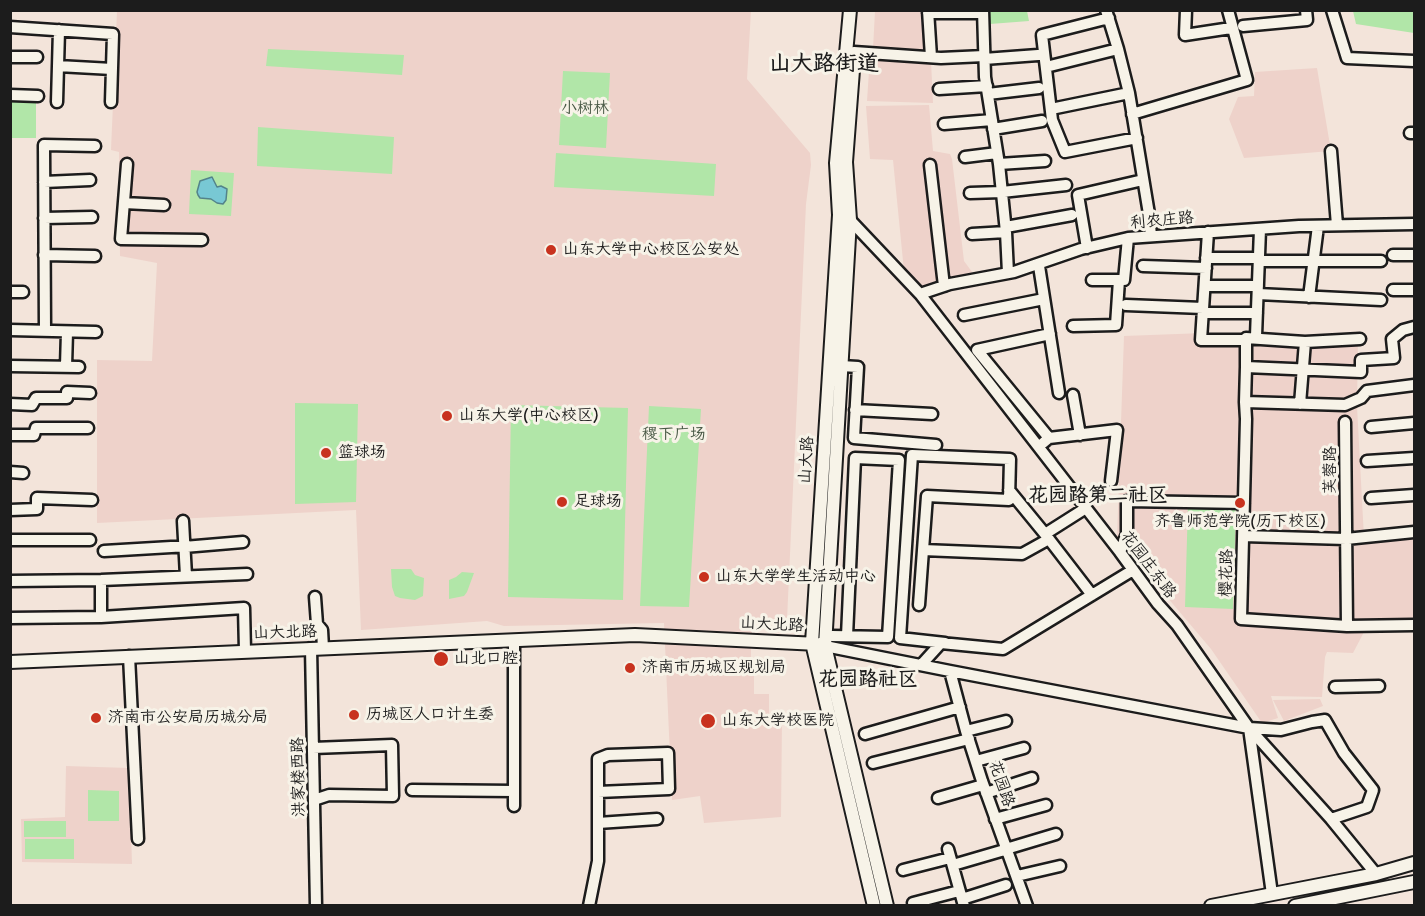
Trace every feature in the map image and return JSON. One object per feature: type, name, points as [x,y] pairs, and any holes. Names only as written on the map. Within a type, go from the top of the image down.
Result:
[{"type":"main road","name":"山大路","points":[[850,10],[836,163],[839,215],[820,643],[874,906]]},
{"type":"main road","name":"山大路","points":[[857,10],[846,162],[850,220],[820,643],[887,906]]},
{"type":"main road","name":"山大北路","points":[[10,664],[635,635],[820,643]]},
{"type":"main road","name":"山大北路","points":[[129,658],[245,651],[643,639],[820,643]]},
{"type":"main road","points":[[1211,906],[1376,874],[1414,863]]},
{"type":"main road","points":[[1295,906],[1414,882]]},
{"type":"street","points":[[1186,10],[1185,35],[1231,28]]},
{"type":"street","points":[[1132,114],[1247,80],[1228,10]]},
{"type":"street","points":[[1243,26],[1307,20],[1306,10]]},
{"type":"street","points":[[1332,10],[1347,58],[1414,61]]},
{"type":"street","points":[[931,57],[928,12],[982,11],[987,90],[1002,192],[1008,273]]},
{"type":"street","points":[[1137,138],[1065,152],[1052,120],[1042,35],[1108,14],[1129,93],[1137,138],[1149,214],[1151,236]]},
{"type":"street","points":[[10,27],[113,34],[111,102]]},
{"type":"street","points":[[57,102],[59,30]]},
{"type":"street","points":[[1046,67],[1118,49]]},
{"type":"street","points":[[854,52],[984,58],[1038,55]]},
{"type":"street","points":[[10,57],[37,57]]},
{"type":"street","points":[[58,66],[112,69]]},
{"type":"street","points":[[939,89],[1039,88]]},
{"type":"street","points":[[1050,109],[1129,93]]},
{"type":"street","points":[[10,95],[38,96]]},
{"type":"street","points":[[944,124],[993,125],[1042,121]]},
{"type":"street","points":[[45,331],[44,146],[95,146]]},
{"type":"street","points":[[1330,151],[1337,225]]},
{"type":"street","points":[[965,157],[1045,161]]},
{"type":"street","points":[[127,164],[121,239],[202,240]]},
{"type":"street","points":[[930,165],[944,286]]},
{"type":"street","points":[[44,182],[90,180]]},
{"type":"street","points":[[1087,248],[1078,195],[1143,180]]},
{"type":"street","points":[[970,193],[1066,185]]},
{"type":"street","points":[[124,203],[164,205]]},
{"type":"street","points":[[972,234],[1006,230],[1072,215]]},
{"type":"street","points":[[44,218],[92,217]]},
{"type":"street","name":"花园庄东路","points":[[850,220],[920,294],[1158,604],[1177,625],[1249,728],[1331,819],[1376,874]]},
{"type":"street","name":"利农庄路","points":[[920,294],[944,286],[1008,273],[1087,248],[1128,238],[1337,225],[1414,224]]},
{"type":"street","points":[[1309,297],[1318,226]]},
{"type":"street","name":"樱花路","points":[[1260,229],[1257,313],[1246,367],[1241,619],[1347,626]]},
{"type":"street","points":[[1208,232],[1202,340],[1251,338]]},
{"type":"street","points":[[1092,280],[1124,280],[1128,238]]},
{"type":"street","points":[[44,255],[95,256]]},
{"type":"street","points":[[1394,255],[1414,255]]},
{"type":"street","points":[[1143,266],[1259,259],[1381,261]]},
{"type":"street","points":[[1039,266],[1059,393]]},
{"type":"street","points":[[1073,326],[1116,325],[1119,280]]},
{"type":"street","points":[[1205,286],[1309,297],[1382,300]]},
{"type":"street","points":[[1393,290],[1414,290]]},
{"type":"street","points":[[10,292],[23,292]]},
{"type":"street","points":[[964,315],[1044,299]]},
{"type":"street","points":[[1126,305],[1257,313]]},
{"type":"street","points":[[1246,367],[1361,372],[1361,360],[1394,358],[1392,339],[1404,330],[1414,327]]},
{"type":"street","points":[[10,330],[96,332]]},
{"type":"street","points":[[66,366],[67,332]]},
{"type":"street","points":[[1048,438],[977,350],[1050,334]]},
{"type":"street","points":[[1251,338],[1246,338],[1305,342],[1360,339]]},
{"type":"street","points":[[1300,404],[1305,342]]},
{"type":"street","points":[[10,366],[79,367]]},
{"type":"street","points":[[841,366],[858,367],[854,438],[936,445]]},
{"type":"street","points":[[1245,402],[1345,405],[1360,398],[1367,391],[1414,385]]},
{"type":"street","points":[[10,404],[32,405],[36,398],[67,398],[67,392],[90,393]]},
{"type":"street","points":[[1073,395],[1080,435]]},
{"type":"street","points":[[855,410],[932,414]]},
{"type":"street","name":"芙蓉路","points":[[1345,422],[1347,626]]},
{"type":"street","points":[[1371,427],[1414,423]]},
{"type":"street","points":[[10,435],[34,435],[36,428],[87,428]]},
{"type":"street","points":[[1038,446],[1048,438],[1117,430],[1111,481]]},
{"type":"street","points":[[919,605],[927,496],[1009,500],[1010,459],[912,455],[900,638],[1003,649],[1133,570]]},
{"type":"street","points":[[820,643],[847,636],[888,637],[899,460],[855,458],[847,636]]},
{"type":"street","points":[[1367,461],[1414,458]]},
{"type":"street","points":[[10,472],[23,473]]},
{"type":"street","points":[[1009,490],[1092,595]]},
{"type":"street","points":[[1371,498],[1414,495]]},
{"type":"street","points":[[10,510],[37,509],[37,498],[92,500]]},
{"type":"street","points":[[1120,552],[1127,534],[1127,501],[1244,503]]},
{"type":"street","points":[[923,550],[1022,554],[1086,508]]},
{"type":"street","points":[[183,520],[186,576]]},
{"type":"street","points":[[1243,536],[1346,539],[1414,532]]},
{"type":"street","points":[[10,540],[90,540]]},
{"type":"street","points":[[104,551],[243,542]]},
{"type":"street","points":[[10,581],[247,574]]},
{"type":"street","points":[[100,580],[101,617]]},
{"type":"street","name":"洪家楼西路","points":[[315,597],[316,624],[322,630],[315,649],[313,748],[316,906]]},
{"type":"street","points":[[10,618],[101,617],[244,608],[245,651]]},
{"type":"street","points":[[1347,626],[1414,626]]},
{"type":"street","points":[[820,643],[951,671],[1249,728],[1281,730],[1325,720],[1344,753],[1373,790],[1368,807],[1331,819]]},
{"type":"street","points":[[921,665],[941,643]]},
{"type":"street","points":[[514,644],[514,806]]},
{"type":"street","points":[[129,658],[138,839]]},
{"type":"street","name":"花园路","points":[[951,671],[967,735],[1004,850],[1017,876],[1027,906]]},
{"type":"street","points":[[1335,687],[1379,686]]},
{"type":"street","points":[[865,734],[960,707]]},
{"type":"street","points":[[873,763],[1006,721]]},
{"type":"street","points":[[1249,728],[1272,894]]},
{"type":"street","points":[[313,748],[392,745],[393,796],[329,795],[314,800]]},
{"type":"street","points":[[976,761],[1024,748]]},
{"type":"street","points":[[589,906],[598,861],[598,792],[598,759],[608,755],[668,753],[669,789],[598,792]]},
{"type":"street","points":[[938,798],[1032,778]]},
{"type":"street","points":[[412,790],[514,791]]},
{"type":"street","points":[[995,819],[1046,805]]},
{"type":"street","points":[[598,823],[657,819]]},
{"type":"street","points":[[903,870],[950,857],[1004,850],[1056,834]]},
{"type":"street","points":[[950,857],[962,898]]},
{"type":"street","points":[[1017,876],[1060,866]]},
{"type":"street","points":[[913,903],[962,898],[1006,885]]},
{"type":"shaded area","name":"山东大学(中心校区)","points":[[117,11],[751,11],[747,79],[810,153],[811,165],[806,204],[787,620],[753,620],[751,650],[754,694],[769,694],[769,718],[782,719],[781,817],[704,823],[700,796],[672,800],[664,623],[504,626],[487,621],[361,630],[356,510],[97,523],[97,360],[152,361],[157,263],[120,256],[119,152],[111,150]]},
{"type":"shaded area","points":[[875,11],[929,11],[931,53],[873,49]]},
{"type":"shaded area","points":[[870,56],[931,61],[933,103],[867,101]]},
{"type":"shaded area","points":[[1317,68],[1331,151],[1244,158],[1229,119],[1238,97],[1254,96],[1255,72]]},
{"type":"shaded area","points":[[929,105],[933,151],[950,154],[952,159],[964,261],[975,276],[921,287],[904,271],[893,160],[870,159],[866,106]]},
{"type":"shaded area","name":"齐鲁师范学院(历下校区)","points":[[1204,333],[1358,336],[1357,406],[1364,538],[1414,538],[1414,623],[1364,623],[1364,632],[1353,653],[1327,652],[1322,697],[1271,696],[1278,718],[1262,723],[1211,649],[1117,538],[1124,336]]},
{"type":"shaded area","points":[[1320,699],[1323,706],[1284,721],[1273,700]]},
{"type":"shaded area","points":[[66,766],[129,768],[132,864],[22,862],[21,819],[65,817]]},
{"type":"green space","points":[[988,11],[1027,11],[1029,21],[990,24]]},
{"type":"green space","points":[[1353,11],[1414,11],[1414,33],[1356,24]]},
{"type":"green space","points":[[268,49],[404,55],[402,75],[266,66]]},
{"type":"green space","name":"小树林","points":[[563,71],[610,73],[606,148],[559,145]]},
{"type":"green space","points":[[11,99],[36,102],[36,138],[11,138]]},
{"type":"green space","points":[[258,127],[394,137],[392,174],[257,166]]},
{"type":"green space","points":[[556,153],[716,164],[714,196],[554,187]]},
{"type":"green space","points":[[191,170],[234,173],[231,216],[189,214]]},
{"type":"green space","name":"篮球场","points":[[295,403],[358,404],[356,502],[295,504]]},
{"type":"green space","points":[[511,405],[628,408],[623,600],[508,597]]},
{"type":"green space","name":"稷下广场","points":[[649,406],[701,409],[689,607],[640,606]]},
{"type":"green space","points":[[1188,504],[1236,505],[1233,609],[1185,607]]},
{"type":"green space","points":[[391,569],[411,569],[415,575],[424,578],[423,596],[415,600],[395,596]]},
{"type":"green space","points":[[462,572],[474,573],[467,592],[464,596],[449,599],[449,580]]},
{"type":"green space","points":[[88,790],[119,791],[119,821],[88,821]]},
{"type":"green space","points":[[24,821],[66,821],[66,837],[24,837]]},
{"type":"green space","points":[[25,839],[74,839],[74,859],[25,859]]},
{"type":"water","points":[[212,177],[217,187],[227,189],[226,200],[223,204],[211,199],[200,198],[198,195],[200,181]]},
{"type":"place","name":"山东大学中心校区公安处","points":[[551,250]]},
{"type":"place","name":"山东大学(中心校区)","points":[[447,416]]},
{"type":"place","name":"篮球场","points":[[326,453]]},
{"type":"place","name":"足球场","points":[[562,502]]},
{"type":"place","name":"齐鲁师范学院(历下校区)","points":[[1240,503]]},
{"type":"place","name":"山东大学学生活动中心","points":[[704,577]]},
{"type":"place","name":"山北口腔","points":[[441,659]]},
{"type":"place","name":"济南市历城区规划局","points":[[630,668]]},
{"type":"place","name":"历城区人口计生委","points":[[354,715]]},
{"type":"place","name":"济南市公安局历城分局","points":[[96,718]]},
{"type":"place","name":"山东大学校医院","points":[[708,721]]},
{"type":"district","name":"山大路街道","points":[[824,64]]},
{"type":"district","name":"花园路第二社区","points":[[1098,496]]},
{"type":"district","name":"花园路社区","points":[[868,680]]}]
